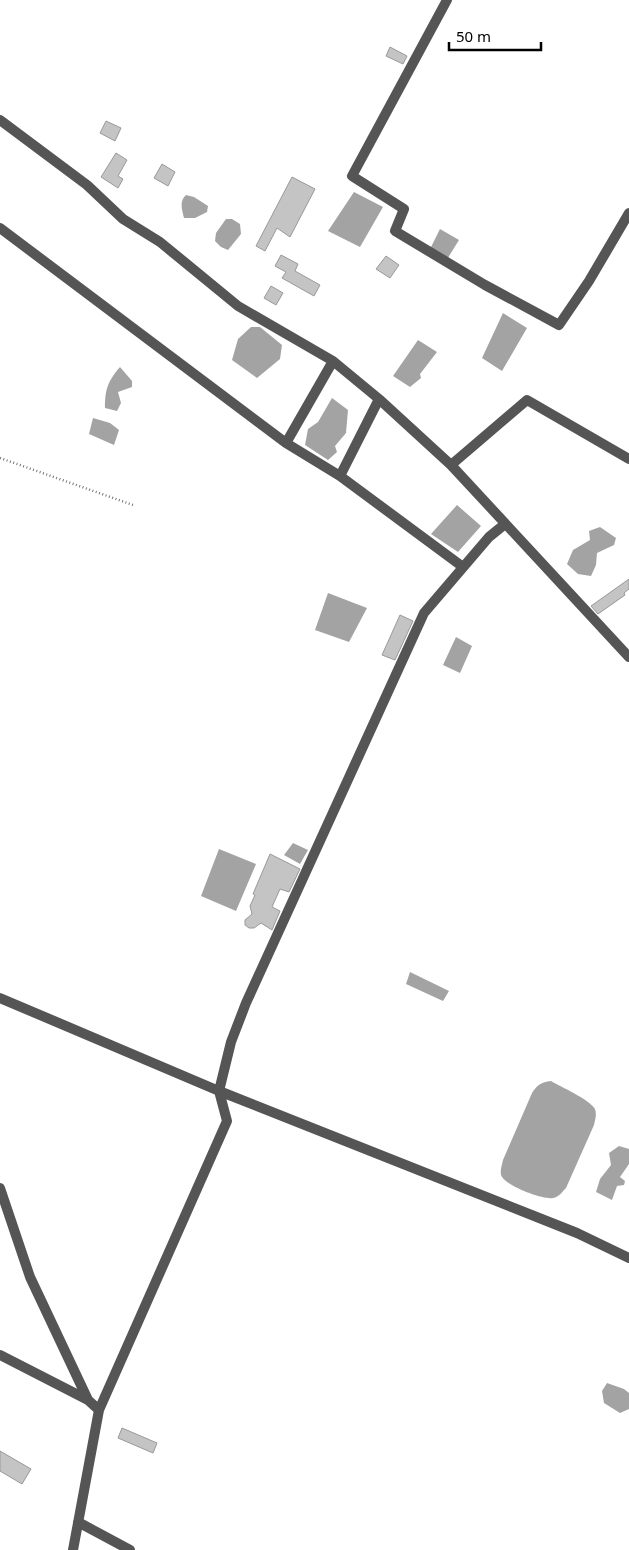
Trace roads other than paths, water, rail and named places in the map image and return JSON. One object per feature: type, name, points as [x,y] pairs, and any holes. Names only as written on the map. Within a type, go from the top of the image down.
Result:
[{"type":"street","points":[[447,0],[352,176],[404,210],[395,230],[485,285],[559,325],[589,281],[629,212]]},
{"type":"street","points":[[0,120],[87,185],[123,219],[160,242],[238,306],[333,361],[379,399],[451,465],[629,657]]},
{"type":"street","points":[[0,228],[286,443],[340,476],[463,567]]},
{"type":"street","points":[[286,443],[333,361]]},
{"type":"street","points":[[340,476],[379,399]]},
{"type":"street","points":[[451,465],[527,400],[629,459]]},
{"type":"street","points":[[73,1550],[99,1410],[227,1121],[219,1091],[231,1042],[246,1003],[424,613],[489,537],[505,524]]},
{"type":"street","points":[[0,998],[219,1091],[577,1233],[629,1258]]},
{"type":"street","points":[[0,1188],[30,1277],[88,1400]]},
{"type":"street","points":[[0,1355],[88,1400],[99,1410]]},
{"type":"street","points":[[78,1522],[130,1550]]}]
